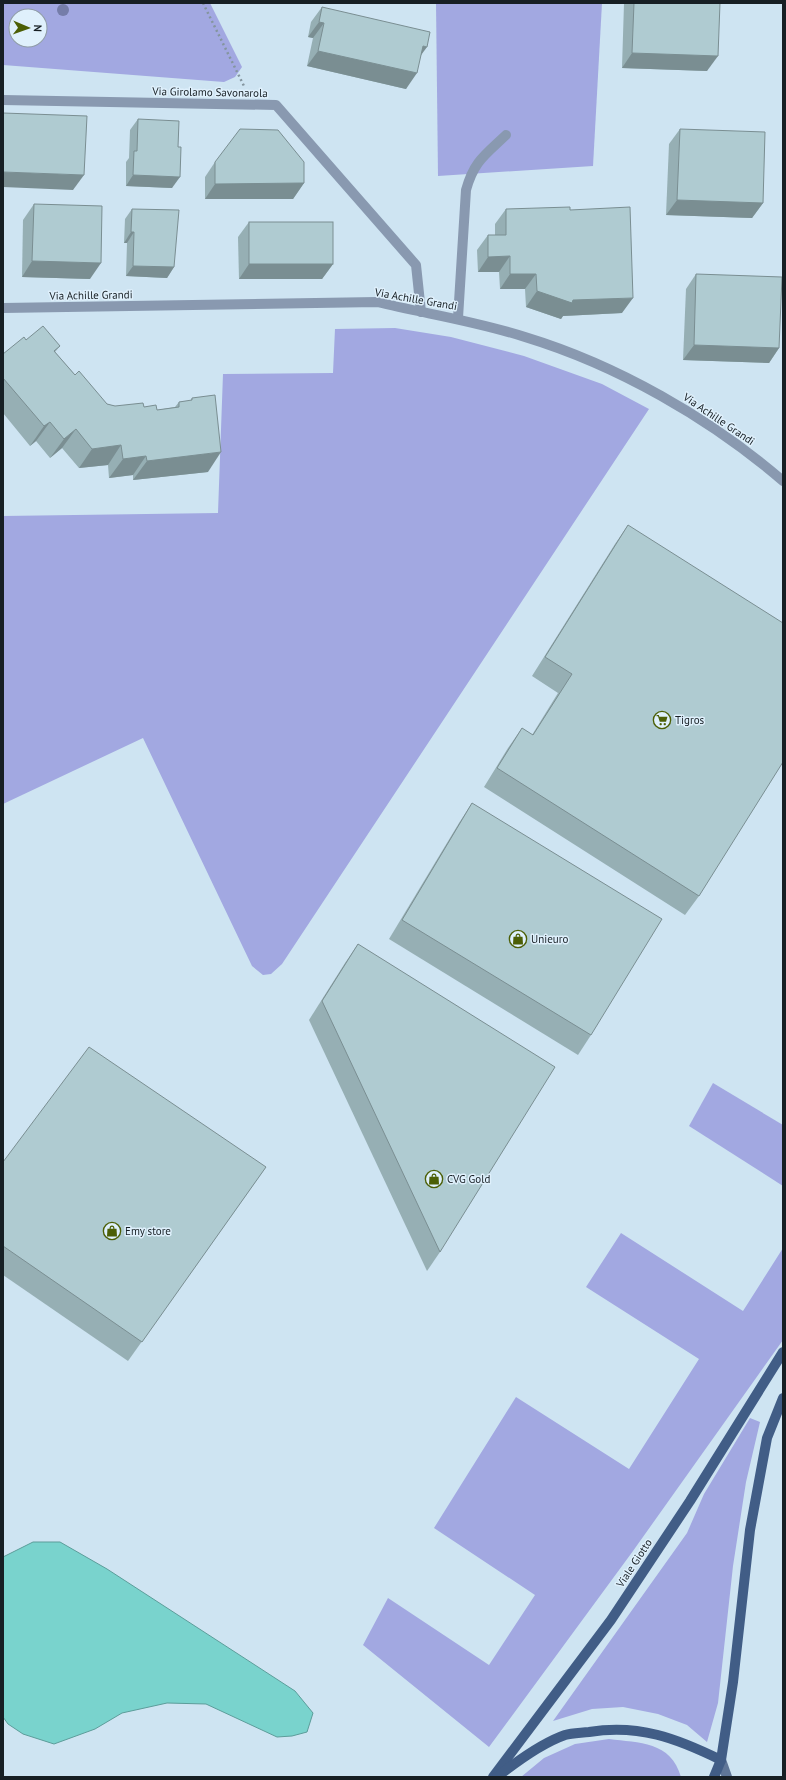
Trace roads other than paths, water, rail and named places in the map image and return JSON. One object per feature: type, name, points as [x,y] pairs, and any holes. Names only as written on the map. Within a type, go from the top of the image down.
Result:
[{"type":"main road","name":"Viale Giotto","points":[[493,1777],[611,1620],[690,1501],[783,1352]]},
{"type":"main road","points":[[714,1777],[721,1760],[733,1682],[750,1530],[767,1438],[783,1398]]},
{"type":"main road","points":[[497,1777],[523,1757],[565,1735],[612,1728],[638,1730],[686,1743],[721,1760],[726,1777]]},
{"type":"street","name":"Via Girolamo Savonarola","points":[[3,100],[276,105],[416,265],[421,312]]},
{"type":"street","points":[[458,318],[466,190],[473,168],[506,135]]},
{"type":"street","name":"Via Achille Grandi","points":[[3,308],[377,302],[421,312],[458,318],[525,337],[593,361],[674,403],[761,462],[783,481]]},
{"type":"place","name":"Tigros","points":[[662,720]]},
{"type":"place","name":"Unieuro","points":[[518,939]]},
{"type":"place","name":"CVG Gold","points":[[434,1179]]},
{"type":"place","name":"Emy store","points":[[112,1231]]}]
